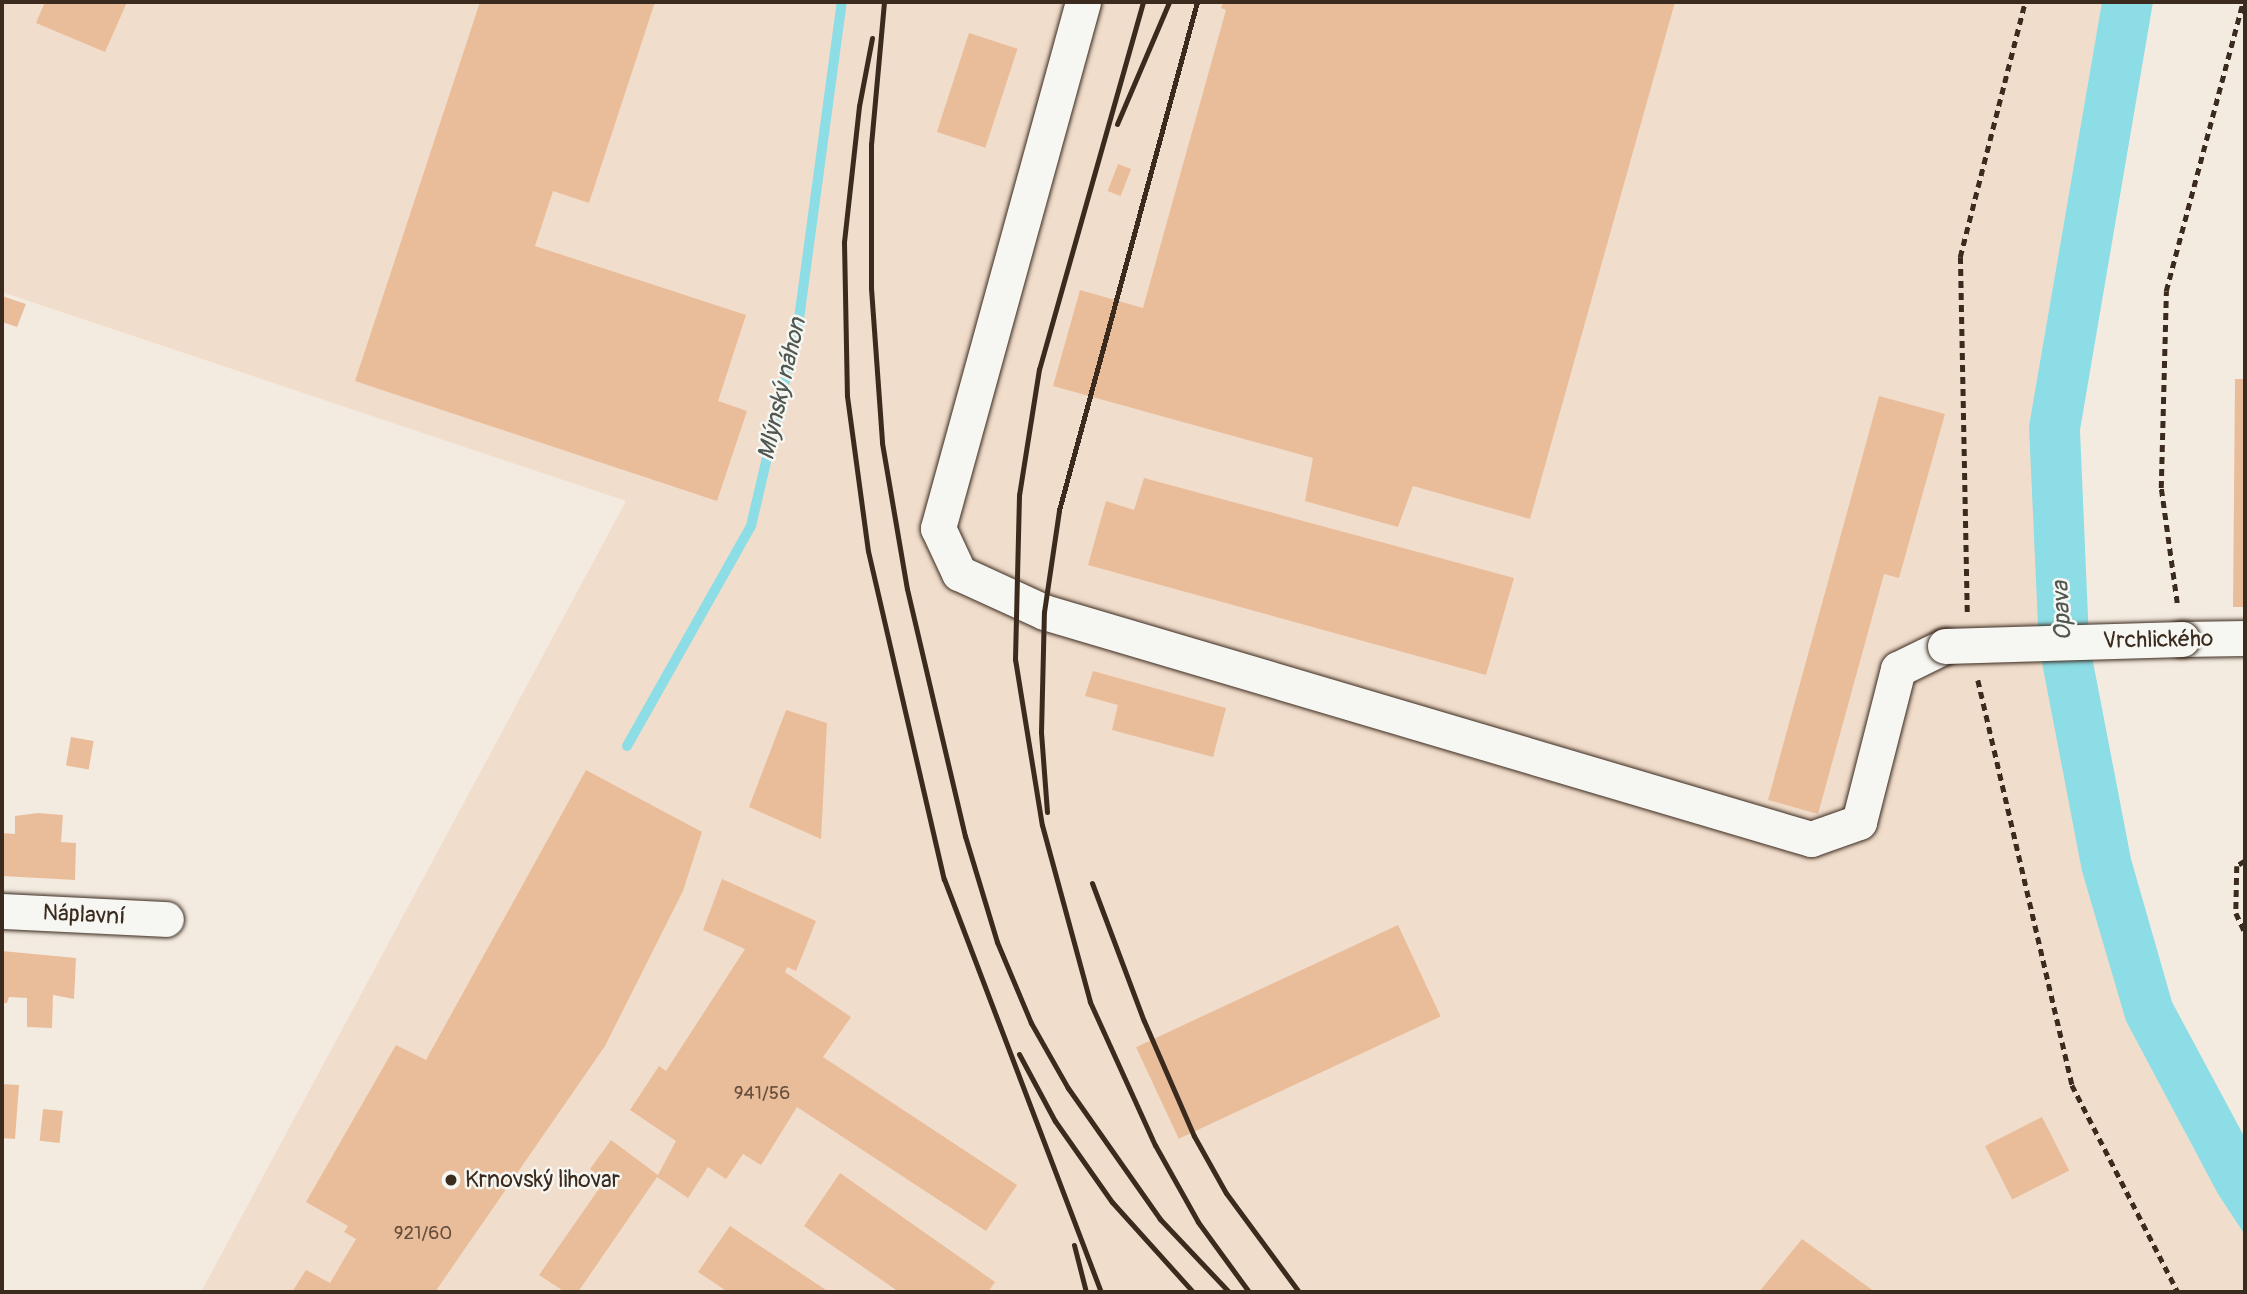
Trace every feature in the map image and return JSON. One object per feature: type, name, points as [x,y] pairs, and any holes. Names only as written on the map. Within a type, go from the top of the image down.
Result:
[{"type":"street","name":"Vrchlického","points":[[1083,2],[938,528],[959,573],[1044,612],[1811,839],[1859,822],[1898,669],[1945,646],[2245,638]]},
{"type":"street","name":"Náplavní","points":[[2,911],[166,919]]},
{"type":"path","points":[[2182,639],[2161,488],[2166,291],[2243,2]]},
{"type":"path","points":[[2245,861],[2237,866],[2236,913],[2245,932]]},
{"type":"shaded area","points":[[2,2],[2102,2],[2029,426],[2126,1021],[2218,1194],[2245,1235],[2245,1292],[201,1292],[626,501],[2,292]]},
{"type":"water","name":"Opava","points":[[2102,2],[2153,2],[2080,430],[2089,641],[2131,859],[2172,1002],[2245,1138],[2245,1235],[2218,1194],[2126,1021],[2082,871],[2039,647],[2029,426]]},
{"type":"building","points":[[45,2],[127,2],[105,52],[36,23]]},
{"type":"building","points":[[480,2],[655,2],[589,203],[553,191],[535,246],[746,315],[718,401],[747,411],[717,501],[355,381]]},
{"type":"building","points":[[1223,2],[1675,2],[1530,519],[1413,486],[1398,527],[1305,501],[1313,458],[1053,386],[1080,290],[1143,308],[1226,10],[1221,8]]},
{"type":"building","points":[[969,33],[1018,49],[985,148],[937,132]]},
{"type":"building","points":[[1118,164],[1131,169],[1121,196],[1108,191]]},
{"type":"building","points":[[2,296],[26,304],[17,327],[2,322]]},
{"type":"building","points":[[2235,379],[2245,379],[2245,607],[2233,607]]},
{"type":"building","points":[[1879,396],[1945,414],[1899,578],[1884,574],[1818,814],[1768,800]]},
{"type":"building","points":[[1144,478],[1514,578],[1486,675],[1088,565],[1106,501],[1134,510]]},
{"type":"building","points":[[1093,671],[1226,708],[1213,757],[1112,730],[1118,705],[1085,696]]},
{"type":"building","points":[[786,710],[827,723],[821,839],[749,807]]},
{"type":"building","points":[[71,737],[94,741],[89,770],[66,766]]},
{"type":"building","points":[[586,770],[702,832],[683,891],[605,1046],[435,1292],[292,1292],[306,1270],[330,1283],[356,1239],[344,1232],[348,1226],[306,1202],[396,1045],[426,1060]]},
{"type":"building","points":[[38,813],[63,815],[61,842],[76,843],[75,880],[2,876],[2,833],[15,834],[15,816]]},
{"type":"building","points":[[722,879],[816,921],[796,971],[787,967],[785,972],[851,1017],[823,1057],[1017,1185],[986,1231],[797,1107],[761,1165],[743,1154],[726,1179],[708,1167],[688,1198],[657,1177],[578,1292],[565,1292],[539,1275],[605,1180],[590,1169],[611,1140],[658,1175],[676,1141],[630,1110],[659,1066],[666,1071],[745,949],[703,930]]},
{"type":"building","points":[[1398,925],[1441,1017],[1179,1139],[1136,1047]]},
{"type":"building","points":[[2,951],[76,958],[74,999],[53,995],[52,1028],[27,1027],[27,998],[9,997],[7,1003],[2,1003]]},
{"type":"building","points":[[2,1084],[19,1085],[15,1139],[2,1138]]},
{"type":"building","points":[[43,1109],[63,1111],[60,1143],[40,1141]]},
{"type":"building","points":[[2042,1117],[2069,1170],[2012,1200],[1985,1146]]},
{"type":"building","points":[[840,1173],[995,1282],[988,1292],[899,1292],[804,1226]]},
{"type":"building","points":[[730,1226],[829,1292],[728,1292],[698,1272]]},
{"type":"building","points":[[1802,1239],[1875,1292],[1759,1292]]},
{"type":"waterway","name":"Mlýnský náhon","points":[[627,746],[751,526],[798,326],[842,2]]},
{"type":"railway","points":[[884,2],[871,144],[871,288],[882,443],[907,589],[965,836],[997,942],[1031,1023],[1068,1088],[1160,1219],[1229,1292]]},
{"type":"railway","points":[[1143,2],[1039,369],[1019,495],[1015,659],[1042,825],[1090,1002],[1155,1145],[1198,1222],[1249,1292]]},
{"type":"railway","points":[[1117,124],[1169,2]]},
{"type":"railway","points":[[1047,812],[1041,732],[1044,612],[1059,510],[1197,2]]},
{"type":"railway","points":[[872,38],[859,106],[844,242],[847,396],[868,551],[944,879],[1101,1292]]},
{"type":"railway","points":[[1092,883],[1144,1021],[1194,1136],[1226,1193],[1299,1292]]},
{"type":"railway","points":[[1019,1054],[1055,1121],[1112,1202],[1193,1292]]},
{"type":"railway","points":[[1074,1245],[1086,1292]]},
{"type":"place","name":"Krnovský lihovar","points":[[451,1180]]}]
